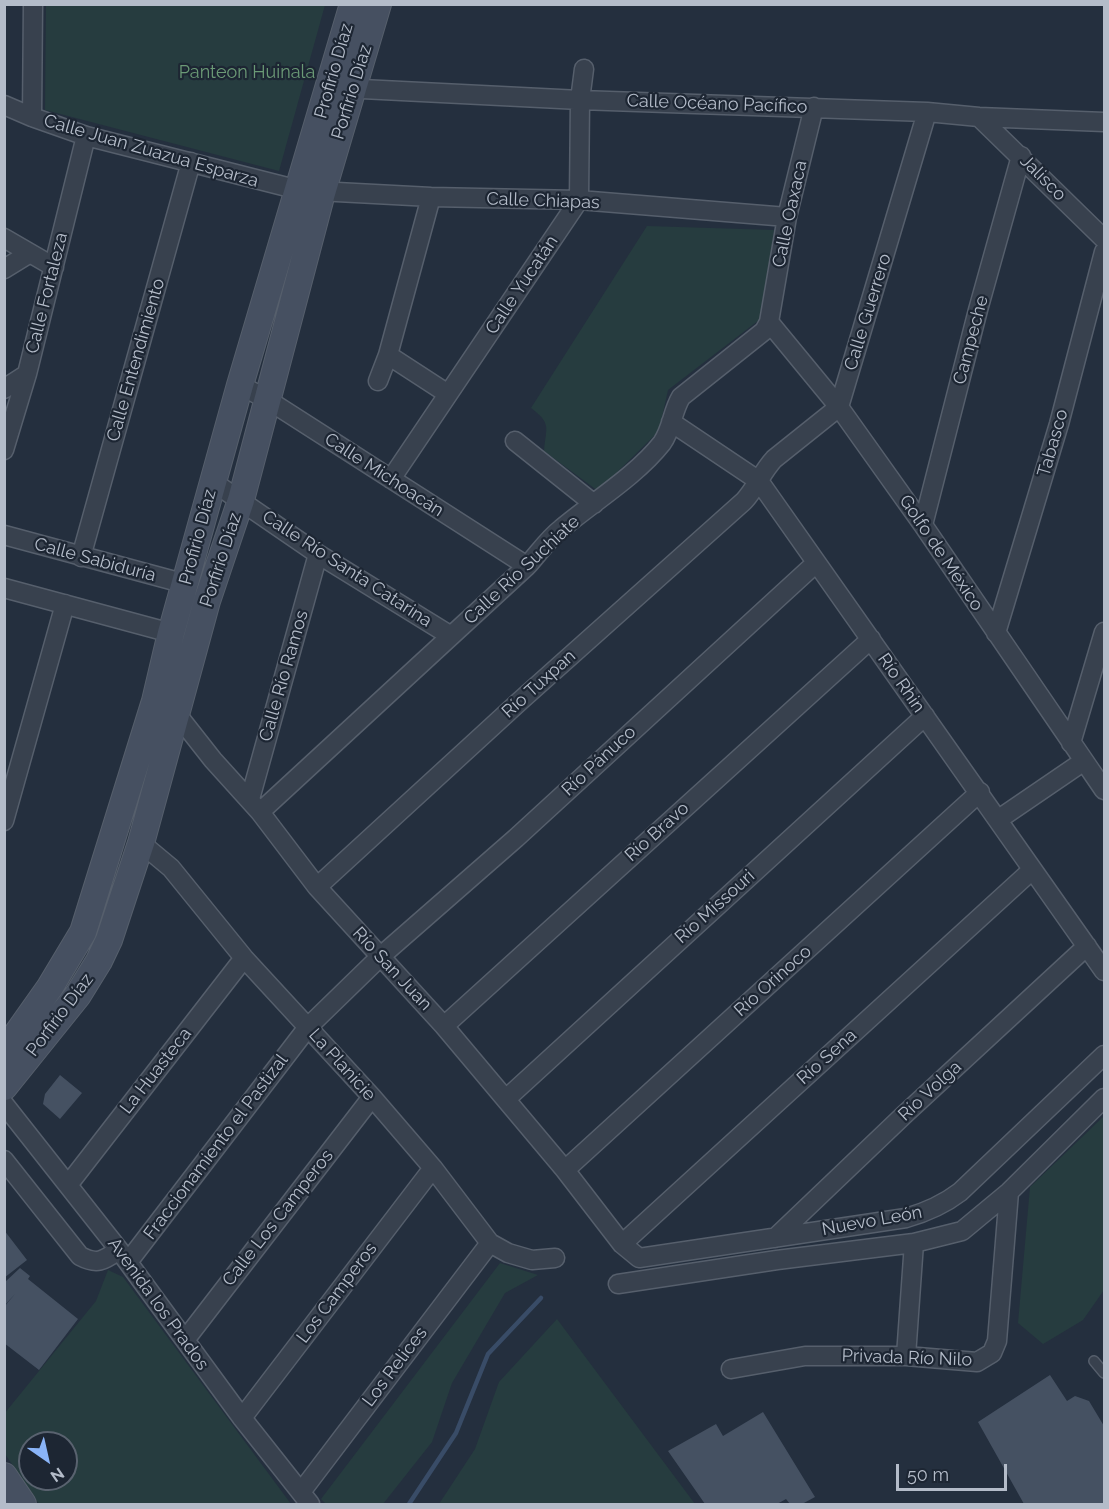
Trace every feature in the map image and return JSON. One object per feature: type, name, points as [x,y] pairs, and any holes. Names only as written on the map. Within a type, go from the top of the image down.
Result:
[{"type":"street","points":[[32,117],[33,4]]},
{"type":"street","name":"Profirio Díaz","points":[[4,1052],[50,987],[83,932],[165,707],[171,633],[240,385],[310,192],[341,88],[353,4]]},
{"type":"street","name":"Porfirio Díaz","points":[[341,88],[378,4]]},
{"type":"street","points":[[579,200],[580,100],[584,69]]},
{"type":"street","name":"Calle Océano Pacífico","points":[[341,88],[580,100],[927,112],[980,117],[1104,122]]},
{"type":"street","name":"Calle Juan Zuazua Esparza","points":[[4,105],[86,136],[310,192]]},
{"type":"street","name":"Calle Oaxaca","points":[[769,322],[787,217],[814,107]]},
{"type":"street","name":"Calle Guerrero","points":[[839,407],[927,112]]},
{"type":"street","name":"Jalisco","points":[[980,117],[1104,239]]},
{"type":"street","name":"Calle Fortaleza","points":[[4,450],[27,374],[86,136]]},
{"type":"street","name":"Campeche","points":[[923,525],[975,322],[1021,156]]},
{"type":"street","name":"Calle Entendimiento","points":[[81,557],[192,162]]},
{"type":"street","name":"Porfirio Díaz","points":[[4,1087],[78,994],[109,940],[141,843],[165,707],[207,601],[241,500],[268,400],[310,192]]},
{"type":"street","name":"Calle Chiapas","points":[[310,192],[579,200],[787,217]]},
{"type":"street","points":[[378,381],[388,354],[431,197]]},
{"type":"street","name":"Calle Yucatán","points":[[391,479],[579,200]]},
{"type":"street","points":[[4,238],[54,267]]},
{"type":"street","name":"Tabasco","points":[[996,633],[1059,424],[1104,252]]},
{"type":"street","points":[[4,269],[30,253]]},
{"type":"street","name":"Golfo de México","points":[[769,322],[839,407],[923,525],[1104,790]]},
{"type":"street","name":"Calle Río Suchiate","points":[[255,806],[451,636],[527,566],[559,530],[594,504],[659,446],[668,435],[675,408],[681,397],[757,339],[769,322]]},
{"type":"street","points":[[388,354],[448,394]]},
{"type":"street","points":[[4,389],[27,374]]},
{"type":"street","name":"Calle Michoacán","points":[[240,385],[268,400],[527,566]]},
{"type":"street","points":[[759,481],[774,459],[839,407]]},
{"type":"street","name":"Río Rhin","points":[[671,422],[759,481],[999,819],[1032,870],[1098,958]]},
{"type":"street","points":[[515,441],[594,504]]},
{"type":"street","name":"Río Tuxpan","points":[[317,887],[528,693],[744,501],[759,481]]},
{"type":"street","name":"Calle Río Santa Catarina","points":[[213,482],[318,554],[451,636]]},
{"type":"street","name":"Calle Sabiduría","points":[[4,535],[186,584]]},
{"type":"street","name":"Calle Río Ramos","points":[[255,806],[318,554]]},
{"type":"street","name":"Río Pánuco","points":[[381,956],[516,838],[816,563]]},
{"type":"street","points":[[4,588],[171,633]]},
{"type":"street","points":[[4,821],[64,604]]},
{"type":"street","points":[[1071,743],[1104,632]]},
{"type":"street","name":"Río Bravo","points":[[444,1026],[871,639]]},
{"type":"street","name":"Río San Juan","points":[[165,707],[255,806],[317,887],[444,1026],[565,1170],[622,1244]]},
{"type":"street","name":"Río Missouri","points":[[506,1099],[925,716]]},
{"type":"street","points":[[999,819],[1084,761]]},
{"type":"street","name":"Río Orinoco","points":[[565,1170],[980,792]]},
{"type":"street","name":"La Planicie","points":[[141,843],[171,868],[244,958],[372,1097],[433,1168],[490,1243],[508,1253],[532,1260],[555,1258]]},
{"type":"street","name":"Río Sena","points":[[622,1244],[1032,870]]},
{"type":"street","name":"Fraccionamiento el Pastizal","points":[[123,1256],[308,1027],[381,956]]},
{"type":"street","name":"La Huasteca","points":[[68,1185],[244,958]]},
{"type":"street","name":"Río Volga","points":[[775,1238],[905,1114],[1098,958]]},
{"type":"street","name":"Nuevo León","points":[[639,1258],[906,1218],[942,1205],[960,1192],[1104,1055]]},
{"type":"street","name":"Calle Los Camperos","points":[[184,1340],[372,1097]]},
{"type":"street","name":"Nuevo León","points":[[618,1284],[777,1260],[914,1243],[962,1231],[1009,1192],[1104,1098]]},
{"type":"street","name":"Avenida los Prados","points":[[4,1104],[123,1256],[242,1418],[306,1498]]},
{"type":"street","points":[[4,1160],[67,1243],[80,1256],[91,1262],[123,1256]]},
{"type":"street","name":"Los Camperos","points":[[242,1418],[433,1168]]},
{"type":"street","name":"Privada Río Nilo","points":[[731,1369],[805,1356],[906,1356],[977,1362],[992,1353],[997,1341],[1009,1192]]},
{"type":"street","name":"Los Relices","points":[[306,1498],[490,1243]]},
{"type":"street","points":[[906,1356],[914,1243]]},
{"type":"street","points":[[622,1244],[639,1258],[646,1280]]},
{"type":"street","points":[[4,1476],[23,1504]]},
{"type":"lane","points":[[1094,1361],[1104,1373]]},
{"type":"green space","name":"Panteon Huinala","points":[[46,5],[325,5],[279,171],[45,110]]},
{"type":"green space","points":[[647,226],[774,230],[763,317],[668,390],[659,431],[598,491],[544,451],[545,422],[531,408]]},
{"type":"green space","points":[[1104,1116],[1104,1290],[1083,1320],[1043,1344],[1018,1323],[1030,1187]]},
{"type":"green space","points":[[500,1263],[538,1275],[505,1293],[452,1383],[432,1442],[383,1504],[326,1504],[321,1499]]},
{"type":"green space","points":[[108,1270],[123,1277],[291,1504],[39,1504],[30,1491],[78,1491],[78,1431],[18,1431],[18,1473],[5,1454],[4,1414],[96,1301]]},
{"type":"green space","points":[[557,1319],[695,1504],[439,1504],[475,1449],[499,1382]]},
{"type":"building","points":[[60,1075],[82,1093],[60,1119],[43,1104],[45,1094]]},
{"type":"building","points":[[4,1230],[27,1260],[4,1278]]},
{"type":"building","points":[[20,1268],[30,1276],[28,1279],[78,1319],[39,1370],[4,1343],[4,1307],[15,1294],[5,1305],[5,1282]]},
{"type":"building","points":[[1050,1375],[1067,1401],[1075,1396],[1089,1401],[1104,1426],[1104,1504],[1024,1504],[978,1422]]},
{"type":"building","points":[[763,1412],[815,1497],[802,1504],[790,1504],[786,1499],[777,1504],[705,1504],[668,1451],[716,1424],[723,1436]]},
{"type":"waterway","points":[[409,1504],[456,1433],[488,1354],[541,1298]]}]
